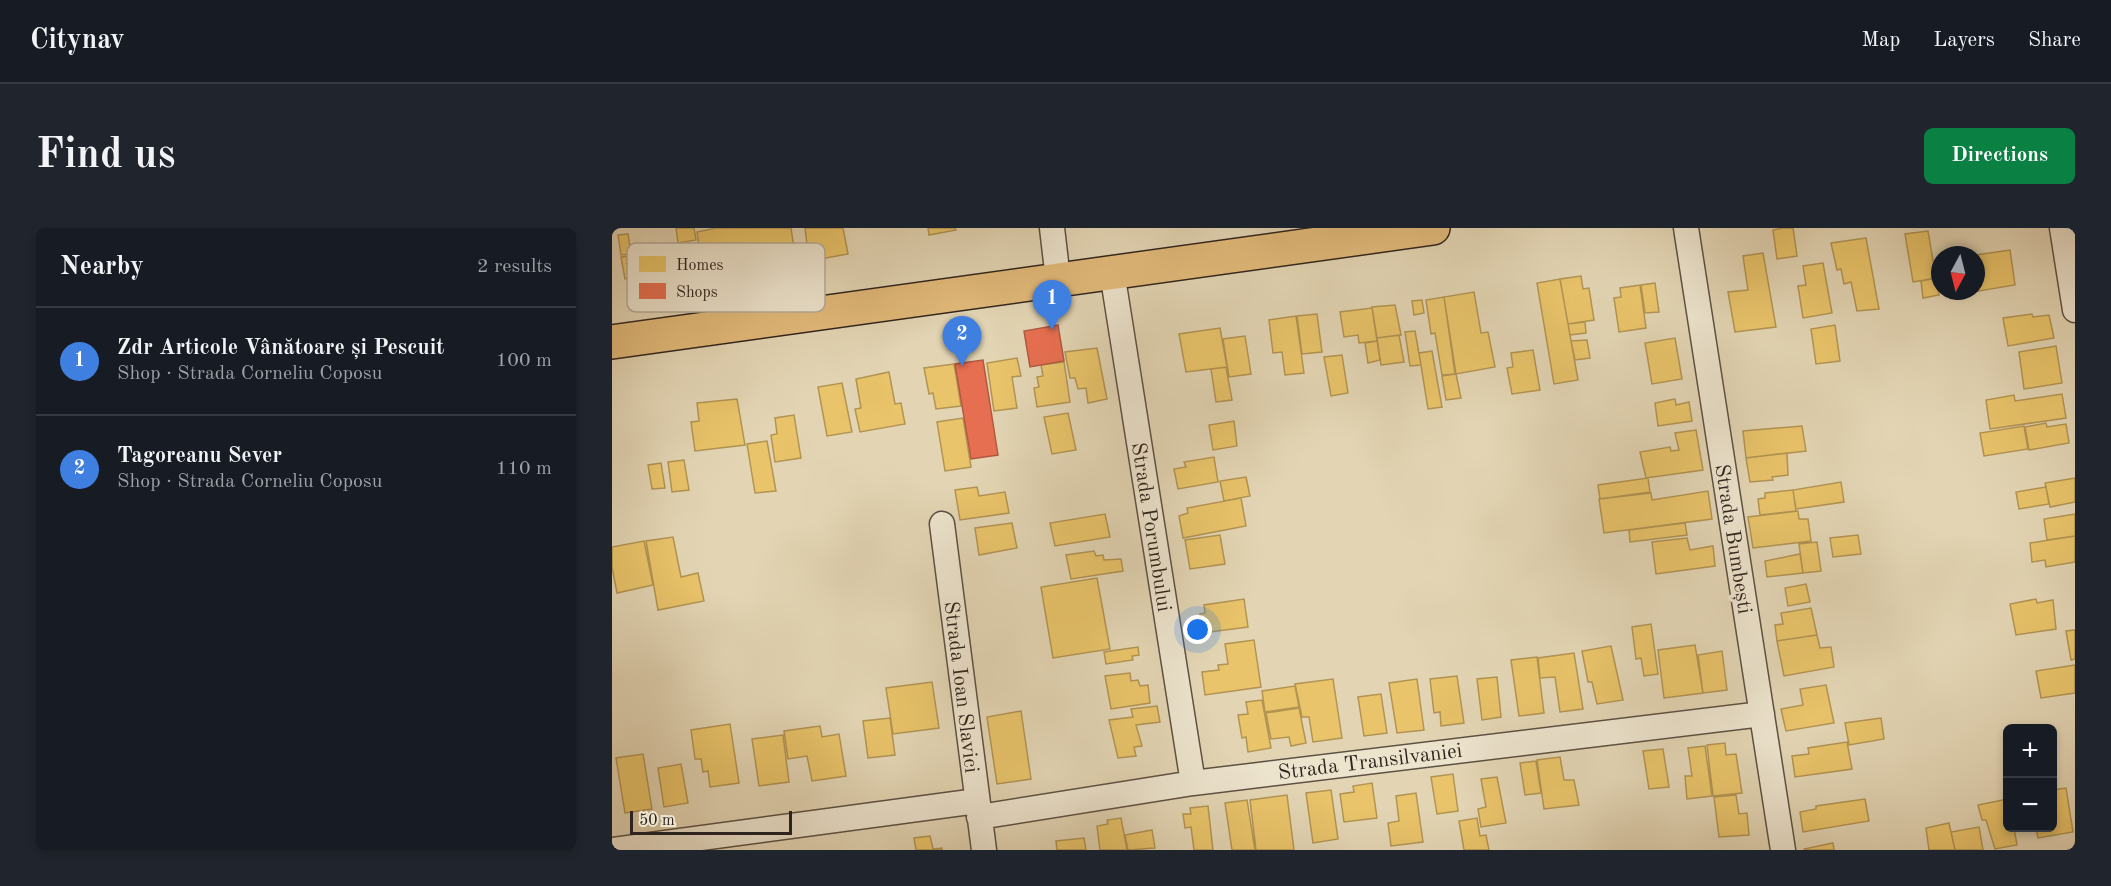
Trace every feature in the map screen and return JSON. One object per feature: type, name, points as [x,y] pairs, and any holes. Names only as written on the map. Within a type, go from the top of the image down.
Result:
[{"type":"main road","points":[[825,312],[1433,228]]},
{"type":"main road","points":[[612,342],[824,312]]},
{"type":"street","points":[[1052,228],[1058,279]]},
{"type":"street","name":"Strada Bumbești","points":[[1686,228],[1783,850]]},
{"type":"street","points":[[2062,228],[2075,310]]},
{"type":"street","name":"Strada Porumbului","points":[[1112,272],[1193,783]]},
{"type":"street","name":"Strada Ioan Slavici","points":[[942,524],[984,850]]},
{"type":"street","name":"Strada Transilvaniei","points":[[612,850],[978,809],[1762,714]]},
{"type":"building: Homes","points":[[676,228],[694,228],[696,240],[678,243]]},
{"type":"building: Homes","points":[[716,228],[791,228],[793,243],[699,243],[697,232]]},
{"type":"building: Homes","points":[[805,228],[843,228],[848,254],[825,258],[825,243],[807,243]]},
{"type":"building: Homes","points":[[928,228],[955,228],[956,230],[929,235]]},
{"type":"building: Homes","points":[[1793,228],[1797,256],[1777,259],[1773,230]]},
{"type":"building: Homes","points":[[1928,231],[1931,249],[1931,279],[1913,282],[1905,234]]},
{"type":"building: Homes","points":[[628,234],[627,254],[621,255],[618,235]]},
{"type":"building: Homes","points":[[1866,238],[1879,309],[1857,311],[1851,282],[1844,284],[1841,269],[1837,270],[1831,243]]},
{"type":"building: Homes","points":[[2010,250],[2015,285],[1985,290],[1985,254]]},
{"type":"building: Homes","points":[[1763,253],[1776,327],[1735,332],[1728,292],[1748,290],[1743,256]]},
{"type":"building: Homes","points":[[627,256],[627,279],[625,279],[621,257]]},
{"type":"building: Homes","points":[[1823,263],[1832,313],[1803,318],[1798,286],[1806,285],[1803,266]]},
{"type":"building: Homes","points":[[1581,276],[1583,289],[1589,288],[1594,320],[1568,324],[1560,279]]},
{"type":"building: Homes","points":[[1560,279],[1578,380],[1554,384],[1537,283]]},
{"type":"building: Homes","points":[[1931,279],[1931,296],[1923,298],[1921,281]]},
{"type":"building: Homes","points":[[1655,283],[1659,312],[1645,313],[1641,285]]},
{"type":"building: Homes","points":[[1640,285],[1646,328],[1619,332],[1614,298],[1621,297],[1620,288]]},
{"type":"building: Homes","points":[[1474,292],[1481,333],[1488,332],[1495,367],[1456,374],[1444,297]]},
{"type":"building: Homes","points":[[1444,297],[1455,374],[1442,375],[1435,333],[1431,334],[1426,300]]},
{"type":"building: Homes","points":[[1422,300],[1424,313],[1414,315],[1412,301]]},
{"type":"building: Homes","points":[[1395,305],[1401,335],[1377,338],[1372,307]]},
{"type":"building: Homes","points":[[1372,308],[1377,341],[1359,343],[1358,335],[1344,337],[1340,312]]},
{"type":"building: Homes","points":[[1317,314],[1322,352],[1302,354],[1297,316]]},
{"type":"building: Homes","points":[[2032,314],[2033,317],[2049,315],[2054,338],[2008,346],[2003,318]]},
{"type":"building: Homes","points":[[1296,316],[1304,373],[1285,375],[1282,352],[1273,353],[1269,320]]},
{"type":"building: Homes","points":[[1585,322],[1586,333],[1570,335],[1568,324]]},
{"type":"building: Homes","points":[[1835,325],[1840,361],[1816,364],[1811,329]]},
{"type":"building: Homes","points":[[1220,328],[1227,367],[1186,372],[1179,334]]},
{"type":"building: Homes","points":[[1415,331],[1421,365],[1410,366],[1405,332]]},
{"type":"building: Homes","points":[[1399,335],[1404,362],[1381,365],[1377,338]]},
{"type":"building: Homes","points":[[1245,336],[1251,374],[1229,377],[1223,339]]},
{"type":"building: Homes","points":[[1675,338],[1682,379],[1652,384],[1645,343]]},
{"type":"building: Homes","points":[[1587,340],[1590,358],[1575,360],[1571,341]]},
{"type":"building: Homes","points":[[1377,341],[1380,360],[1368,363],[1365,343]]},
{"type":"building: Homes","points":[[2056,346],[2062,383],[2024,389],[2019,352]]},
{"type":"building: Homes","points":[[1097,348],[1107,399],[1088,403],[1086,388],[1078,389],[1075,378],[1070,378],[1065,352]]},
{"type":"building: Homes","points":[[1533,350],[1540,390],[1512,394],[1507,368],[1513,367],[1511,353]]},
{"type":"building: Homes","points":[[1432,351],[1442,407],[1428,409],[1419,353]]},
{"type":"building: Homes","points":[[1342,355],[1348,393],[1331,396],[1324,357]]},
{"type":"building: Homes","points":[[1017,358],[1021,376],[1012,377],[1017,408],[994,411],[987,363]]},
{"type":"building: Homes","points":[[1064,362],[1070,402],[1037,407],[1034,388],[1039,387],[1037,377],[1043,376],[1041,365]]},
{"type":"building: Homes","points":[[954,364],[961,406],[936,409],[933,393],[929,394],[924,368]]},
{"type":"building: Homes","points":[[1226,367],[1232,400],[1216,402],[1211,369]]},
{"type":"building: Homes","points":[[889,372],[895,404],[901,403],[905,424],[860,432],[855,409],[861,408],[856,379]]},
{"type":"building: Homes","points":[[1456,374],[1461,398],[1446,400],[1442,376]]},
{"type":"building: Homes","points":[[842,383],[852,432],[827,436],[818,387]]},
{"type":"building: Homes","points":[[2062,394],[2066,418],[1990,429],[1986,400],[2014,395],[2015,401]]},
{"type":"building: Homes","points":[[737,399],[745,445],[695,451],[691,422],[699,421],[697,403]]},
{"type":"building: Homes","points":[[1675,399],[1676,405],[1689,402],[1692,421],[1658,426],[1655,403]]},
{"type":"building: Homes","points":[[1068,413],[1076,450],[1052,454],[1044,417]]},
{"type":"building: Homes","points":[[794,415],[801,458],[775,462],[771,435],[777,434],[775,418]]},
{"type":"building: Homes","points":[[963,418],[971,467],[945,471],[937,422]]},
{"type":"building: Homes","points":[[1234,421],[1237,446],[1213,450],[1209,425]]},
{"type":"building: Homes","points":[[2046,423],[2047,427],[2066,424],[2069,443],[2029,450],[2025,427]]},
{"type":"building: Homes","points":[[1802,426],[1806,451],[1746,458],[1743,431]]},
{"type":"building: Homes","points":[[2024,426],[2028,449],[1984,456],[1980,433]]},
{"type":"building: Homes","points":[[1696,430],[1703,470],[1646,478],[1640,452],[1670,447],[1671,451],[1679,450],[1675,433]]},
{"type":"building: Homes","points":[[767,441],[776,491],[755,493],[747,444]]},
{"type":"building: Homes","points":[[1787,453],[1788,475],[1772,477],[1773,480],[1750,482],[1746,458]]},
{"type":"building: Homes","points":[[1214,457],[1218,482],[1178,489],[1174,469],[1186,467],[1184,462]]},
{"type":"building: Homes","points":[[684,460],[689,490],[672,492],[668,462]]},
{"type":"building: Homes","points":[[661,463],[665,488],[652,489],[648,465]]},
{"type":"building: Homes","points":[[1246,477],[1250,496],[1224,501],[1220,481]]},
{"type":"building: Homes","points":[[1648,478],[1650,492],[1600,499],[1598,485]]},
{"type":"building: Homes","points":[[2075,478],[2075,502],[2050,507],[2045,483]]},
{"type":"building: Homes","points":[[1841,482],[1844,502],[1796,509],[1793,490]]},
{"type":"building: Homes","points":[[977,487],[979,496],[1005,492],[1009,513],[960,520],[955,490]]},
{"type":"building: Homes","points":[[2046,487],[2049,504],[2019,509],[2016,492]]},
{"type":"building: Homes","points":[[1793,490],[1796,511],[1760,515],[1758,499],[1765,498],[1765,493]]},
{"type":"building: Homes","points":[[1708,491],[1712,519],[1604,533],[1599,499],[1651,493],[1652,500]]},
{"type":"building: Homes","points":[[1241,498],[1246,526],[1183,538],[1179,516],[1188,513],[1187,508]]},
{"type":"building: Homes","points":[[1798,511],[1799,519],[1808,519],[1811,541],[1753,548],[1748,517]]},
{"type":"building: Homes","points":[[1105,514],[1110,537],[1055,546],[1050,523]]},
{"type":"building: Homes","points":[[2075,514],[2075,536],[2047,540],[2044,519]]},
{"type":"building: Homes","points":[[1012,523],[1017,548],[979,555],[975,528]]},
{"type":"building: Homes","points":[[1685,523],[1687,535],[1630,542],[1629,530]]},
{"type":"building: Homes","points":[[1220,535],[1225,564],[1190,569],[1185,540]]},
{"type":"building: Homes","points":[[1858,535],[1861,554],[1833,557],[1830,538]]},
{"type":"building: Homes","points":[[2075,536],[2075,562],[2046,567],[2045,560],[2032,562],[2030,543]]},
{"type":"building: Homes","points":[[673,537],[681,577],[698,573],[704,601],[658,610],[646,541]]},
{"type":"building: Homes","points":[[1687,538],[1690,550],[1713,546],[1715,566],[1656,574],[1652,542]]},
{"type":"building: Homes","points":[[644,541],[653,585],[617,593],[612,567],[612,547]]},
{"type":"building: Homes","points":[[1817,542],[1821,571],[1803,573],[1799,544]]},
{"type":"building: Homes","points":[[1094,551],[1096,556],[1103,555],[1104,560],[1121,559],[1123,571],[1071,579],[1066,555]]},
{"type":"building: Homes","points":[[1800,554],[1803,573],[1767,577],[1765,561]]},
{"type":"building: Homes","points":[[1097,578],[1110,649],[1053,658],[1041,587]]},
{"type":"building: Homes","points":[[1806,584],[1810,602],[1788,606],[1785,588]]},
{"type":"building: Homes","points":[[1244,599],[1248,627],[1202,633],[1200,614],[1205,613],[1204,605]]},
{"type":"building: Homes","points":[[2036,599],[2037,603],[2053,600],[2056,629],[2016,635],[2010,604]]},
{"type":"building: Homes","points":[[1811,608],[1817,635],[1777,641],[1775,625],[1783,624],[1781,613]]},
{"type":"building: Homes","points":[[1651,624],[1658,674],[1644,676],[1641,658],[1636,659],[1632,627]]},
{"type":"building: Homes","points":[[2075,630],[2075,659],[2071,660],[2066,631]]},
{"type":"building: Homes","points":[[1817,635],[1820,648],[1831,647],[1834,667],[1784,676],[1777,641]]},
{"type":"building: Homes","points":[[1254,640],[1261,687],[1205,695],[1202,672],[1219,670],[1218,665],[1228,664],[1225,644]]},
{"type":"building: Homes","points":[[1695,645],[1703,693],[1664,698],[1658,650]]},
{"type":"building: Homes","points":[[1611,646],[1623,700],[1597,704],[1592,682],[1588,682],[1582,651]]},
{"type":"building: Homes","points":[[1138,647],[1139,655],[1132,656],[1133,660],[1106,664],[1104,652]]},
{"type":"building: Homes","points":[[1722,651],[1727,690],[1703,693],[1698,655]]},
{"type":"building: Homes","points":[[1574,653],[1583,709],[1560,712],[1555,677],[1540,678],[1538,658]]},
{"type":"building: Homes","points":[[1537,657],[1544,713],[1519,716],[1511,660]]},
{"type":"building: Homes","points":[[2075,665],[2075,693],[2041,698],[2036,671]]},
{"type":"building: Homes","points":[[1130,673],[1131,681],[1138,680],[1140,686],[1148,685],[1150,703],[1111,709],[1105,676]]},
{"type":"building: Homes","points":[[1457,676],[1464,723],[1441,726],[1440,712],[1434,713],[1430,679]]},
{"type":"building: Homes","points":[[1497,677],[1501,717],[1482,720],[1477,679]]},
{"type":"building: Homes","points":[[1333,679],[1342,738],[1313,742],[1309,717],[1302,717],[1295,684]]},
{"type":"building: Homes","points":[[1417,679],[1424,730],[1397,733],[1389,683]]},
{"type":"building: Homes","points":[[932,682],[939,728],[893,734],[886,688]]},
{"type":"building: Homes","points":[[1826,685],[1834,723],[1786,731],[1781,709],[1803,705],[1800,689]]},
{"type":"building: Homes","points":[[1295,686],[1299,707],[1265,712],[1262,691]]},
{"type":"building: Homes","points":[[1381,694],[1387,733],[1364,736],[1358,697]]},
{"type":"building: Homes","points":[[1262,700],[1271,748],[1248,752],[1246,737],[1242,738],[1238,715],[1248,714],[1246,702]]},
{"type":"building: Homes","points":[[1157,706],[1160,722],[1136,725],[1142,746],[1134,747],[1136,756],[1118,758],[1109,720],[1133,717],[1131,709]]},
{"type":"building: Homes","points":[[1299,708],[1306,743],[1291,746],[1289,737],[1271,739],[1266,713]]},
{"type":"building: Homes","points":[[1021,711],[1031,779],[997,784],[987,717]]},
{"type":"building: Homes","points":[[890,718],[895,755],[868,758],[863,721]]},
{"type":"building: Homes","points":[[1881,718],[1884,739],[1849,745],[1845,723]]},
{"type":"building: Homes","points":[[730,724],[739,783],[710,787],[708,771],[703,772],[701,759],[695,759],[691,730]]},
{"type":"building: Homes","points":[[820,726],[822,737],[839,734],[846,776],[812,781],[807,756],[788,759],[784,731]]},
{"type":"building: Homes","points":[[783,735],[789,782],[759,786],[752,739]]},
{"type":"building: Homes","points":[[1847,742],[1852,769],[1795,777],[1792,756],[1809,754],[1808,748]]},
{"type":"building: Homes","points":[[1725,743],[1726,755],[1736,754],[1742,793],[1713,796],[1707,745]]},
{"type":"building: Homes","points":[[1705,746],[1712,796],[1687,799],[1685,776],[1692,776],[1688,748]]},
{"type":"building: Homes","points":[[1663,749],[1669,787],[1649,789],[1643,751]]},
{"type":"building: Homes","points":[[643,754],[652,809],[625,813],[616,758]]},
{"type":"building: Homes","points":[[1560,757],[1564,780],[1574,780],[1579,805],[1544,809],[1537,760]]},
{"type":"building: Homes","points":[[1536,761],[1541,793],[1525,795],[1520,763]]},
{"type":"building: Homes","points":[[681,764],[688,803],[664,807],[658,768]]},
{"type":"building: Homes","points":[[1453,774],[1458,811],[1437,814],[1431,777]]},
{"type":"building: Homes","points":[[1497,777],[1506,823],[1481,827],[1478,809],[1486,807],[1481,779]]},
{"type":"building: Homes","points":[[1372,783],[1377,818],[1344,822],[1340,794],[1354,792],[1353,786]]},
{"type":"building: Homes","points":[[2066,788],[2073,832],[2038,838],[2037,832],[2057,832],[2057,789]]},
{"type":"building: Homes","points":[[1331,790],[1338,839],[1313,843],[1306,793]]},
{"type":"building: Homes","points":[[1416,793],[1423,842],[1391,846],[1388,823],[1399,821],[1396,796]]},
{"type":"building: Homes","points":[[1287,795],[1294,850],[1256,850],[1250,800]]},
{"type":"building: Homes","points":[[1736,795],[1739,814],[1747,813],[1749,835],[1719,837],[1714,797]]},
{"type":"building: Homes","points":[[1865,799],[1869,821],[1803,832],[1800,812],[1816,809],[1816,806]]},
{"type":"building: Homes","points":[[1247,800],[1255,850],[1232,850],[1225,803]]},
{"type":"building: Homes","points":[[2003,800],[2003,832],[2015,832],[2017,845],[1995,849],[1986,820],[1982,820],[1978,805]]},
{"type":"building: Homes","points":[[1208,806],[1213,850],[1194,850],[1191,827],[1185,828],[1183,814],[1191,814],[1190,808]]},
{"type":"building: Homes","points":[[1121,818],[1127,850],[1100,850],[1097,826],[1108,824],[1107,820]]},
{"type":"building: Homes","points":[[1477,818],[1480,836],[1486,835],[1489,850],[1464,850],[1459,821]]},
{"type":"building: Homes","points":[[1949,823],[1955,850],[1929,850],[1926,828]]},
{"type":"building: Homes","points":[[1979,827],[1983,850],[1955,850],[1951,832]]},
{"type":"building: Homes","points":[[1152,830],[1155,848],[1128,850],[1125,835]]},
{"type":"building: Homes","points":[[930,836],[933,849],[942,848],[942,850],[916,850],[914,838]]},
{"type":"building: Homes","points":[[1084,838],[1086,850],[1057,850],[1056,841]]},
{"type":"building: Homes","points":[[1833,843],[1834,850],[1804,850],[1804,849]]},
{"type":"building: Shops","points":[[1058,325],[1064,361],[1030,367],[1024,331]]},
{"type":"building: Shops","points":[[983,360],[998,455],[971,459],[955,364]]},
{"type":"place","name":"Zdr Articole Vânătoare și Pescuit","points":[[1052,330]]},
{"type":"place","name":"Tagoreanu Sever","points":[[962,366]]}]
